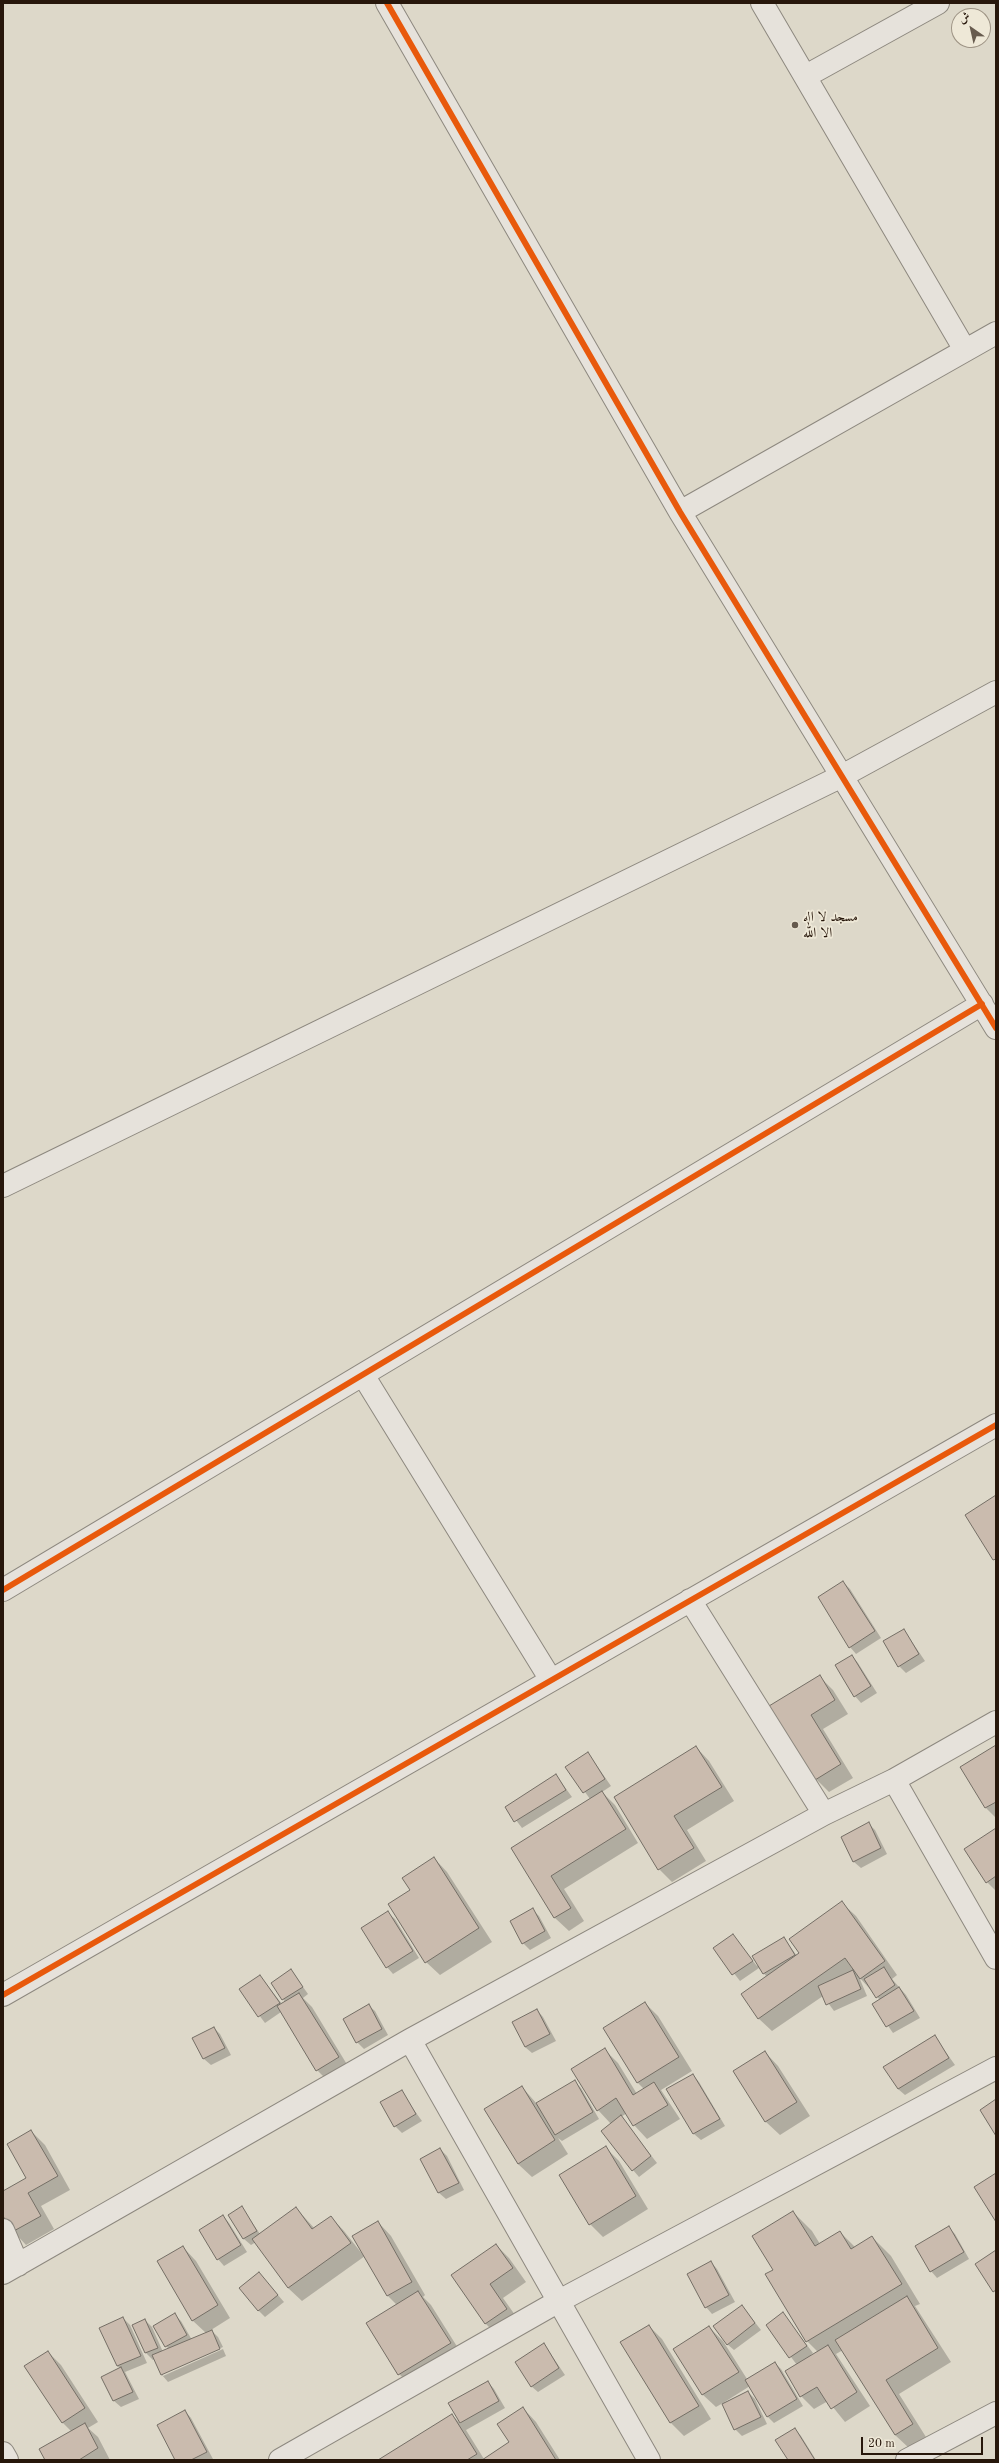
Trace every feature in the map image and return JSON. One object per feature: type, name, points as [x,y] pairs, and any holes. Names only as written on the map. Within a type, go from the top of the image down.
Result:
[{"type":"street","points":[[387,3],[680,512],[996,1028]]},
{"type":"street","points":[[762,3],[965,350]]},
{"type":"street","points":[[806,76],[938,3]]},
{"type":"street","points":[[680,512],[996,333]]},
{"type":"street","points":[[3,1186],[842,776],[996,692]]},
{"type":"street","points":[[3,1590],[982,1004]]},
{"type":"street","points":[[363,1375],[551,1680]]},
{"type":"street","points":[[3,1995],[996,1425]]},
{"type":"street","points":[[690,1600],[824,1814]]},
{"type":"street","points":[[3,2230],[10,2269],[410,2040],[824,1814],[894,1780],[996,1722]]},
{"type":"street","points":[[894,1780],[996,1958]]},
{"type":"street","points":[[410,2040],[649,2460]]},
{"type":"street","points":[[280,2460],[559,2301],[996,2068]]},
{"type":"street","points":[[908,2460],[996,2413]]},
{"type":"street","points":[[3,2453],[7,2460]]},
{"type":"building","points":[[996,1495],[996,1559],[993,1560],[965,1515]]},
{"type":"building","points":[[843,1581],[875,1631],[849,1648],[818,1597]]},
{"type":"building","points":[[904,1629],[919,1654],[898,1667],[883,1641]]},
{"type":"building","points":[[852,1655],[871,1686],[854,1697],[835,1665]]},
{"type":"building","points":[[820,1675],[835,1700],[811,1715],[841,1764],[815,1780],[769,1706]]},
{"type":"building","points":[[996,1745],[996,1802],[985,1808],[960,1767]]},
{"type":"building","points":[[696,1746],[722,1787],[674,1816],[694,1848],[658,1870],[614,1797]]},
{"type":"building","points":[[588,1752],[605,1779],[583,1793],[565,1767]]},
{"type":"building","points":[[556,1774],[566,1790],[514,1822],[505,1807]]},
{"type":"building","points":[[602,1791],[626,1829],[551,1876],[571,1908],[554,1918],[511,1848]]},
{"type":"building","points":[[869,1822],[881,1848],[853,1862],[841,1837]]},
{"type":"building","points":[[996,1828],[996,1876],[986,1883],[964,1849]]},
{"type":"building","points":[[434,1857],[479,1928],[425,1963],[388,1904],[410,1890],[402,1878]]},
{"type":"building","points":[[842,1901],[885,1961],[860,1979],[845,1958],[758,2019],[741,1994],[799,1953],[789,1939]]},
{"type":"building","points":[[533,1908],[545,1931],[522,1944],[510,1921]]},
{"type":"building","points":[[388,1911],[413,1951],[386,1968],[361,1928]]},
{"type":"building","points":[[733,1934],[753,1961],[732,1975],[713,1948]]},
{"type":"building","points":[[784,1937],[795,1955],[763,1974],[752,1956]]},
{"type":"building","points":[[884,1967],[895,1985],[876,1998],[864,1979]]},
{"type":"building","points":[[291,1969],[303,1987],[282,2000],[271,1983]]},
{"type":"building","points":[[853,1970],[861,1989],[826,2005],[818,1986]]},
{"type":"building","points":[[260,1975],[280,2003],[258,2017],[239,1989]]},
{"type":"building","points":[[899,1987],[914,2011],[886,2027],[872,2004]]},
{"type":"building","points":[[299,1993],[339,2057],[316,2071],[277,2006]]},
{"type":"building","points":[[645,2002],[679,2057],[637,2083],[603,2028]]},
{"type":"building","points":[[369,2004],[382,2029],[356,2043],[343,2019]]},
{"type":"building","points":[[537,2009],[550,2034],[525,2047],[512,2022]]},
{"type":"building","points":[[214,2027],[225,2048],[203,2059],[192,2038]]},
{"type":"building","points":[[935,2035],[949,2058],[898,2089],[883,2067]]},
{"type":"building","points":[[605,2048],[633,2095],[654,2082],[668,2105],[633,2126],[616,2098],[597,2111],[571,2069]]},
{"type":"building","points":[[765,2051],[797,2102],[765,2122],[733,2071]]},
{"type":"building","points":[[693,2074],[720,2119],[693,2134],[666,2089]]},
{"type":"building","points":[[575,2080],[593,2112],[555,2135],[536,2103]]},
{"type":"building","points":[[522,2086],[555,2140],[518,2164],[484,2109]]},
{"type":"building","points":[[402,2090],[416,2114],[394,2127],[380,2102]]},
{"type":"building","points":[[996,2099],[996,2136],[980,2110]]},
{"type":"building","points":[[621,2115],[651,2156],[632,2171],[601,2131]]},
{"type":"building","points":[[31,2130],[58,2176],[28,2193],[41,2216],[12,2232],[3,2216],[3,2191],[26,2178],[7,2144]]},
{"type":"building","points":[[606,2146],[636,2196],[589,2225],[559,2175]]},
{"type":"building","points":[[440,2148],[459,2183],[438,2193],[420,2159]]},
{"type":"building","points":[[996,2173],[996,2222],[974,2187]]},
{"type":"building","points":[[242,2206],[257,2231],[243,2239],[228,2215]]},
{"type":"building","points":[[296,2207],[312,2229],[331,2216],[351,2243],[288,2288],[252,2239]]},
{"type":"building","points":[[793,2211],[815,2246],[840,2231],[851,2249],[872,2236],[902,2284],[806,2342],[765,2274],[773,2270],[752,2236]]},
{"type":"building","points":[[223,2215],[241,2245],[217,2260],[199,2230]]},
{"type":"building","points":[[378,2221],[412,2282],[387,2296],[352,2236]]},
{"type":"building","points":[[949,2226],[964,2252],[930,2272],[915,2246]]},
{"type":"building","points":[[496,2244],[513,2268],[490,2284],[507,2309],[485,2324],[451,2275]]},
{"type":"building","points":[[183,2246],[218,2305],[192,2321],[157,2261]]},
{"type":"building","points":[[996,2250],[996,2290],[993,2292],[975,2264]]},
{"type":"building","points":[[711,2261],[729,2295],[705,2308],[687,2274]]},
{"type":"building","points":[[259,2272],[278,2295],[258,2311],[239,2288]]},
{"type":"building","points":[[418,2291],[451,2343],[398,2375],[366,2323]]},
{"type":"building","points":[[907,2296],[938,2348],[886,2380],[913,2424],[895,2435],[835,2340]]},
{"type":"building","points":[[742,2305],[755,2323],[727,2345],[713,2326]]},
{"type":"building","points":[[783,2312],[807,2346],[789,2358],[766,2325]]},
{"type":"building","points":[[175,2313],[187,2335],[165,2347],[153,2326]]},
{"type":"building","points":[[123,2317],[141,2356],[117,2366],[99,2328]]},
{"type":"building","points":[[145,2319],[158,2348],[145,2353],[132,2325]]},
{"type":"building","points":[[649,2325],[699,2406],[670,2423],[620,2342]]},
{"type":"building","points":[[709,2326],[739,2372],[702,2395],[673,2349]]},
{"type":"building","points":[[212,2330],[220,2349],[161,2375],[152,2355]]},
{"type":"building","points":[[544,2343],[559,2368],[531,2387],[515,2362]]},
{"type":"building","points":[[828,2345],[857,2392],[831,2409],[817,2387],[800,2397],[785,2371]]},
{"type":"building","points":[[48,2351],[85,2408],[62,2423],[24,2366]]},
{"type":"building","points":[[775,2362],[797,2399],[767,2417],[745,2380]]},
{"type":"building","points":[[121,2367],[133,2392],[113,2401],[101,2377]]},
{"type":"building","points":[[488,2381],[499,2401],[460,2423],[448,2403]]},
{"type":"building","points":[[748,2391],[761,2417],[734,2430],[722,2404]]},
{"type":"building","points":[[523,2407],[556,2460],[482,2460],[509,2442],[497,2424]]},
{"type":"building","points":[[185,2410],[207,2452],[191,2460],[175,2460],[157,2425]]},
{"type":"building","points":[[452,2414],[477,2454],[467,2460],[378,2460]]},
{"type":"building","points":[[85,2423],[98,2448],[79,2460],[45,2460],[39,2449]]},
{"type":"building","points":[[795,2428],[815,2460],[788,2460],[775,2440]]},
{"type":"cycle path","points":[[387,3],[680,512],[996,1028]]},
{"type":"cycle path","points":[[3,1590],[982,1004]]},
{"type":"cycle path","points":[[3,1995],[996,1425]]},
{"type":"place","name":"مسجد لا اله الا الله","points":[[795,925]]}]
